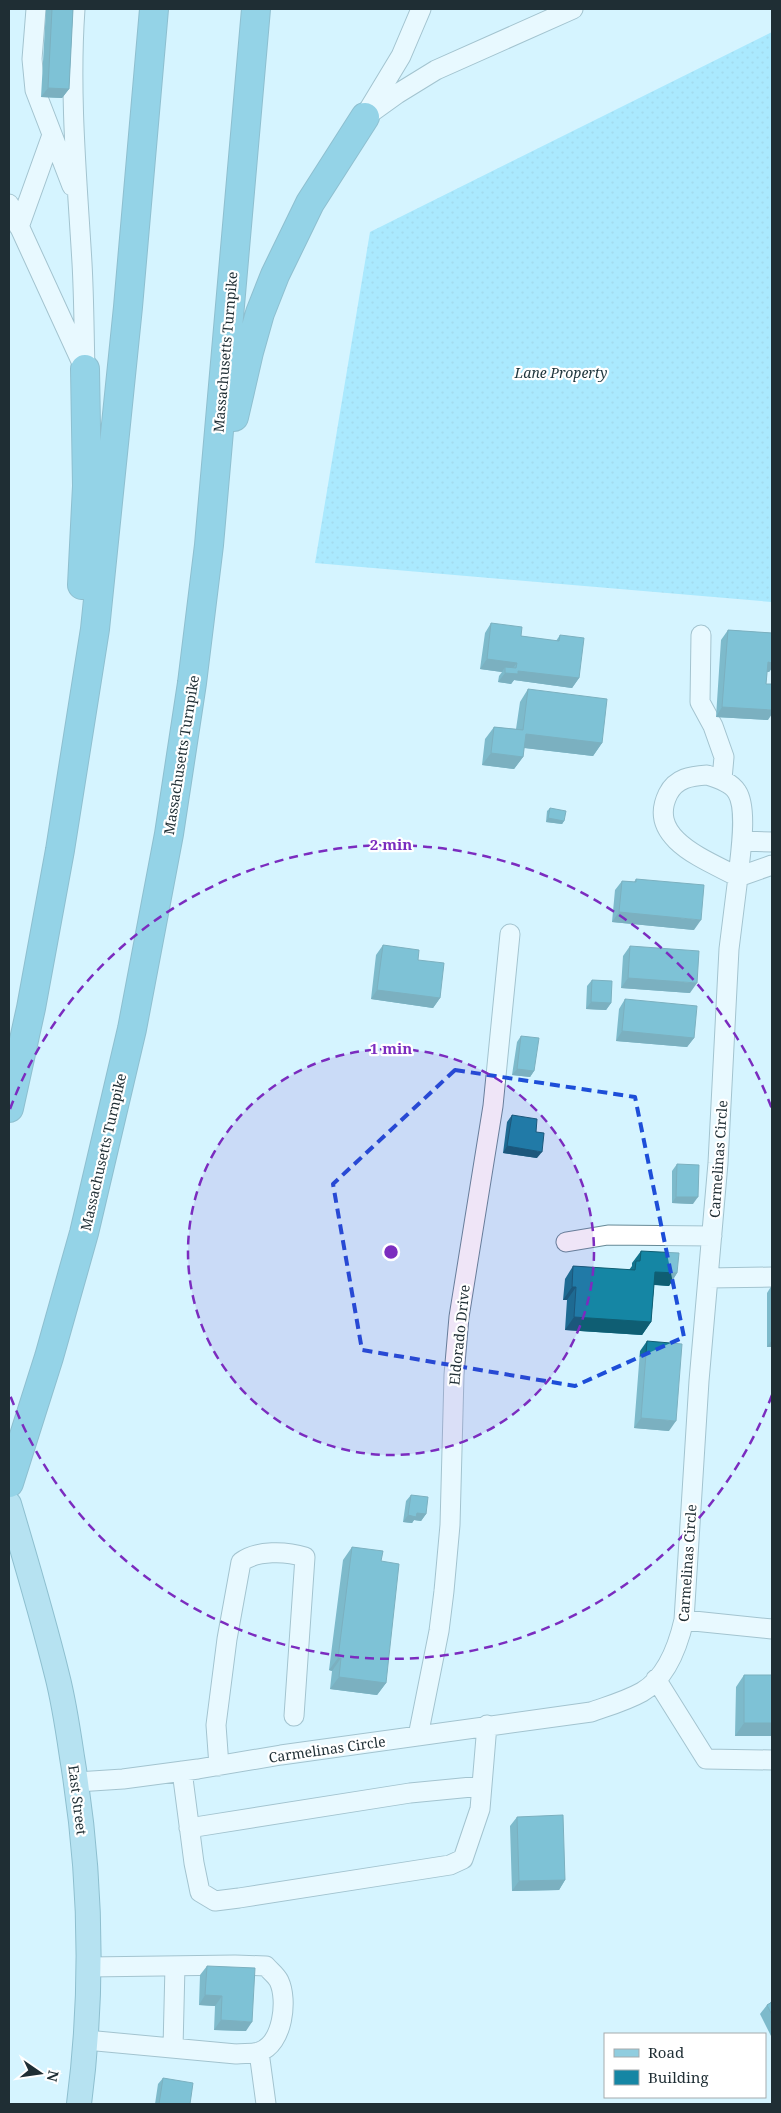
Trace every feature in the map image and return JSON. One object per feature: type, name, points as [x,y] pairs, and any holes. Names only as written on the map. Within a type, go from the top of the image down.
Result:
[{"type":"highway","points":[[9,1108],[31,1008],[66,815],[95,628],[128,307],[154,9]]},
{"type":"highway","name":"Massachusetts Turnpike","points":[[9,1483],[66,1299],[84,1233],[114,1107],[151,931],[169,834],[192,683],[210,524],[256,9]]},
{"type":"highway","points":[[210,524],[249,352],[263,305],[275,275],[310,203],[329,170],[365,117]]},
{"type":"highway","points":[[66,815],[87,486],[84,369]]},
{"type":"main road","name":"East Street","points":[[9,1504],[57,1676],[76,1782],[85,1870],[89,1967],[86,2040],[79,2104]]},
{"type":"street","points":[[36,9],[32,59],[35,90],[78,201]]},
{"type":"street","points":[[76,9],[73,80],[82,266],[84,369]]},
{"type":"street","points":[[365,117],[401,56],[421,9]]},
{"type":"street","points":[[365,117],[397,94],[436,70],[573,9]]},
{"type":"street","points":[[19,227],[52,134]]},
{"type":"street","points":[[9,204],[84,369]]},
{"type":"street","points":[[701,635],[700,702],[713,726],[724,756],[722,779],[707,775],[689,776],[672,786],[663,803],[663,820],[672,837],[686,849],[738,877],[772,865]]},
{"type":"street","name":"Carmelinas Circle","points":[[76,1782],[123,1779],[182,1771],[591,1712],[622,1702],[644,1692],[671,1658],[680,1638],[684,1620],[699,1381],[712,1236],[725,1044],[729,949],[742,841],[742,807],[737,791],[722,779]]},
{"type":"street","points":[[742,841],[772,842]]},
{"type":"street","name":"Eldorado Drive","points":[[418,1736],[438,1637],[444,1591],[450,1525],[454,1375],[459,1317],[493,1106],[510,934]]},
{"type":"street","points":[[566,1242],[608,1235],[712,1236]]},
{"type":"street","points":[[708,1278],[772,1277]]},
{"type":"street","points":[[218,1766],[216,1725],[227,1639],[241,1562],[247,1557],[262,1554],[305,1557],[294,1716]]},
{"type":"street","points":[[684,1620],[772,1629]]},
{"type":"street","points":[[656,1679],[706,1759],[772,1760]]},
{"type":"street","points":[[182,1771],[200,1892],[215,1901],[239,1898],[450,1865],[463,1859],[475,1827],[482,1786],[488,1726]]},
{"type":"street","points":[[189,1828],[410,1794],[482,1786]]},
{"type":"street","points":[[86,2040],[236,2054],[259,2052],[271,2044],[279,2032],[283,1993],[278,1978],[266,1966],[235,1964],[89,1967]]},
{"type":"street","points":[[173,2048],[176,1966]]},
{"type":"street","points":[[259,2052],[266,2104]]},
{"type":"highlighted area","points":[[455,1070],[635,1097],[684,1337],[575,1386],[362,1350],[333,1184]]},
{"type":"green space","name":"Lane Property","points":[[772,32],[772,602],[315,563],[370,232]]},
{"type":"building","points":[[52,9],[73,9],[69,89],[48,88]]},
{"type":"building","points":[[491,623],[522,627],[521,636],[559,641],[560,635],[584,638],[579,678],[518,671],[518,674],[505,673],[505,667],[516,668],[517,663],[487,659]]},
{"type":"building","points":[[728,630],[772,633],[772,663],[768,662],[766,684],[772,684],[772,710],[722,707]]},
{"type":"building","points":[[528,689],[607,699],[602,743],[526,734],[523,757],[491,753],[494,727],[523,730]]},
{"type":"building","points":[[550,808],[566,811],[564,821],[548,818]]},
{"type":"building","points":[[636,879],[704,885],[701,920],[619,912],[622,881],[636,882]]},
{"type":"building","points":[[383,945],[419,950],[418,960],[444,963],[440,998],[377,990]]},
{"type":"building","points":[[630,946],[699,951],[697,983],[628,978]]},
{"type":"building","points":[[592,980],[612,981],[611,1003],[591,1002]]},
{"type":"building","points":[[625,999],[697,1006],[694,1038],[622,1031]]},
{"type":"building","points":[[521,1036],[539,1038],[534,1071],[517,1069]]},
{"type":"building","points":[[512,1115],[537,1119],[536,1132],[544,1133],[542,1152],[507,1146]]},
{"type":"building","points":[[677,1164],[699,1165],[698,1197],[676,1197]]},
{"type":"building","points":[[641,1251],[679,1253],[677,1273],[655,1272],[651,1322],[574,1317],[576,1287],[572,1287],[573,1266],[635,1270],[636,1261],[640,1261]]},
{"type":"building","points":[[647,1341],[682,1344],[676,1421],[641,1418]]},
{"type":"building","points":[[411,1495],[428,1497],[426,1514],[417,1513],[416,1517],[408,1515]]},
{"type":"building","points":[[352,1547],[383,1551],[381,1561],[399,1564],[386,1683],[339,1677],[341,1658],[338,1658]]},
{"type":"building","points":[[744,1675],[772,1675],[772,1723],[744,1723]]},
{"type":"building","points":[[563,1815],[565,1880],[519,1881],[517,1817]]},
{"type":"building","points":[[207,1966],[255,1968],[252,2022],[221,2020],[222,1996],[205,1995]]},
{"type":"building","points":[[772,2002],[772,2015],[767,2005]]},
{"type":"building","points":[[163,2078],[193,2083],[190,2104],[159,2104]]}]
